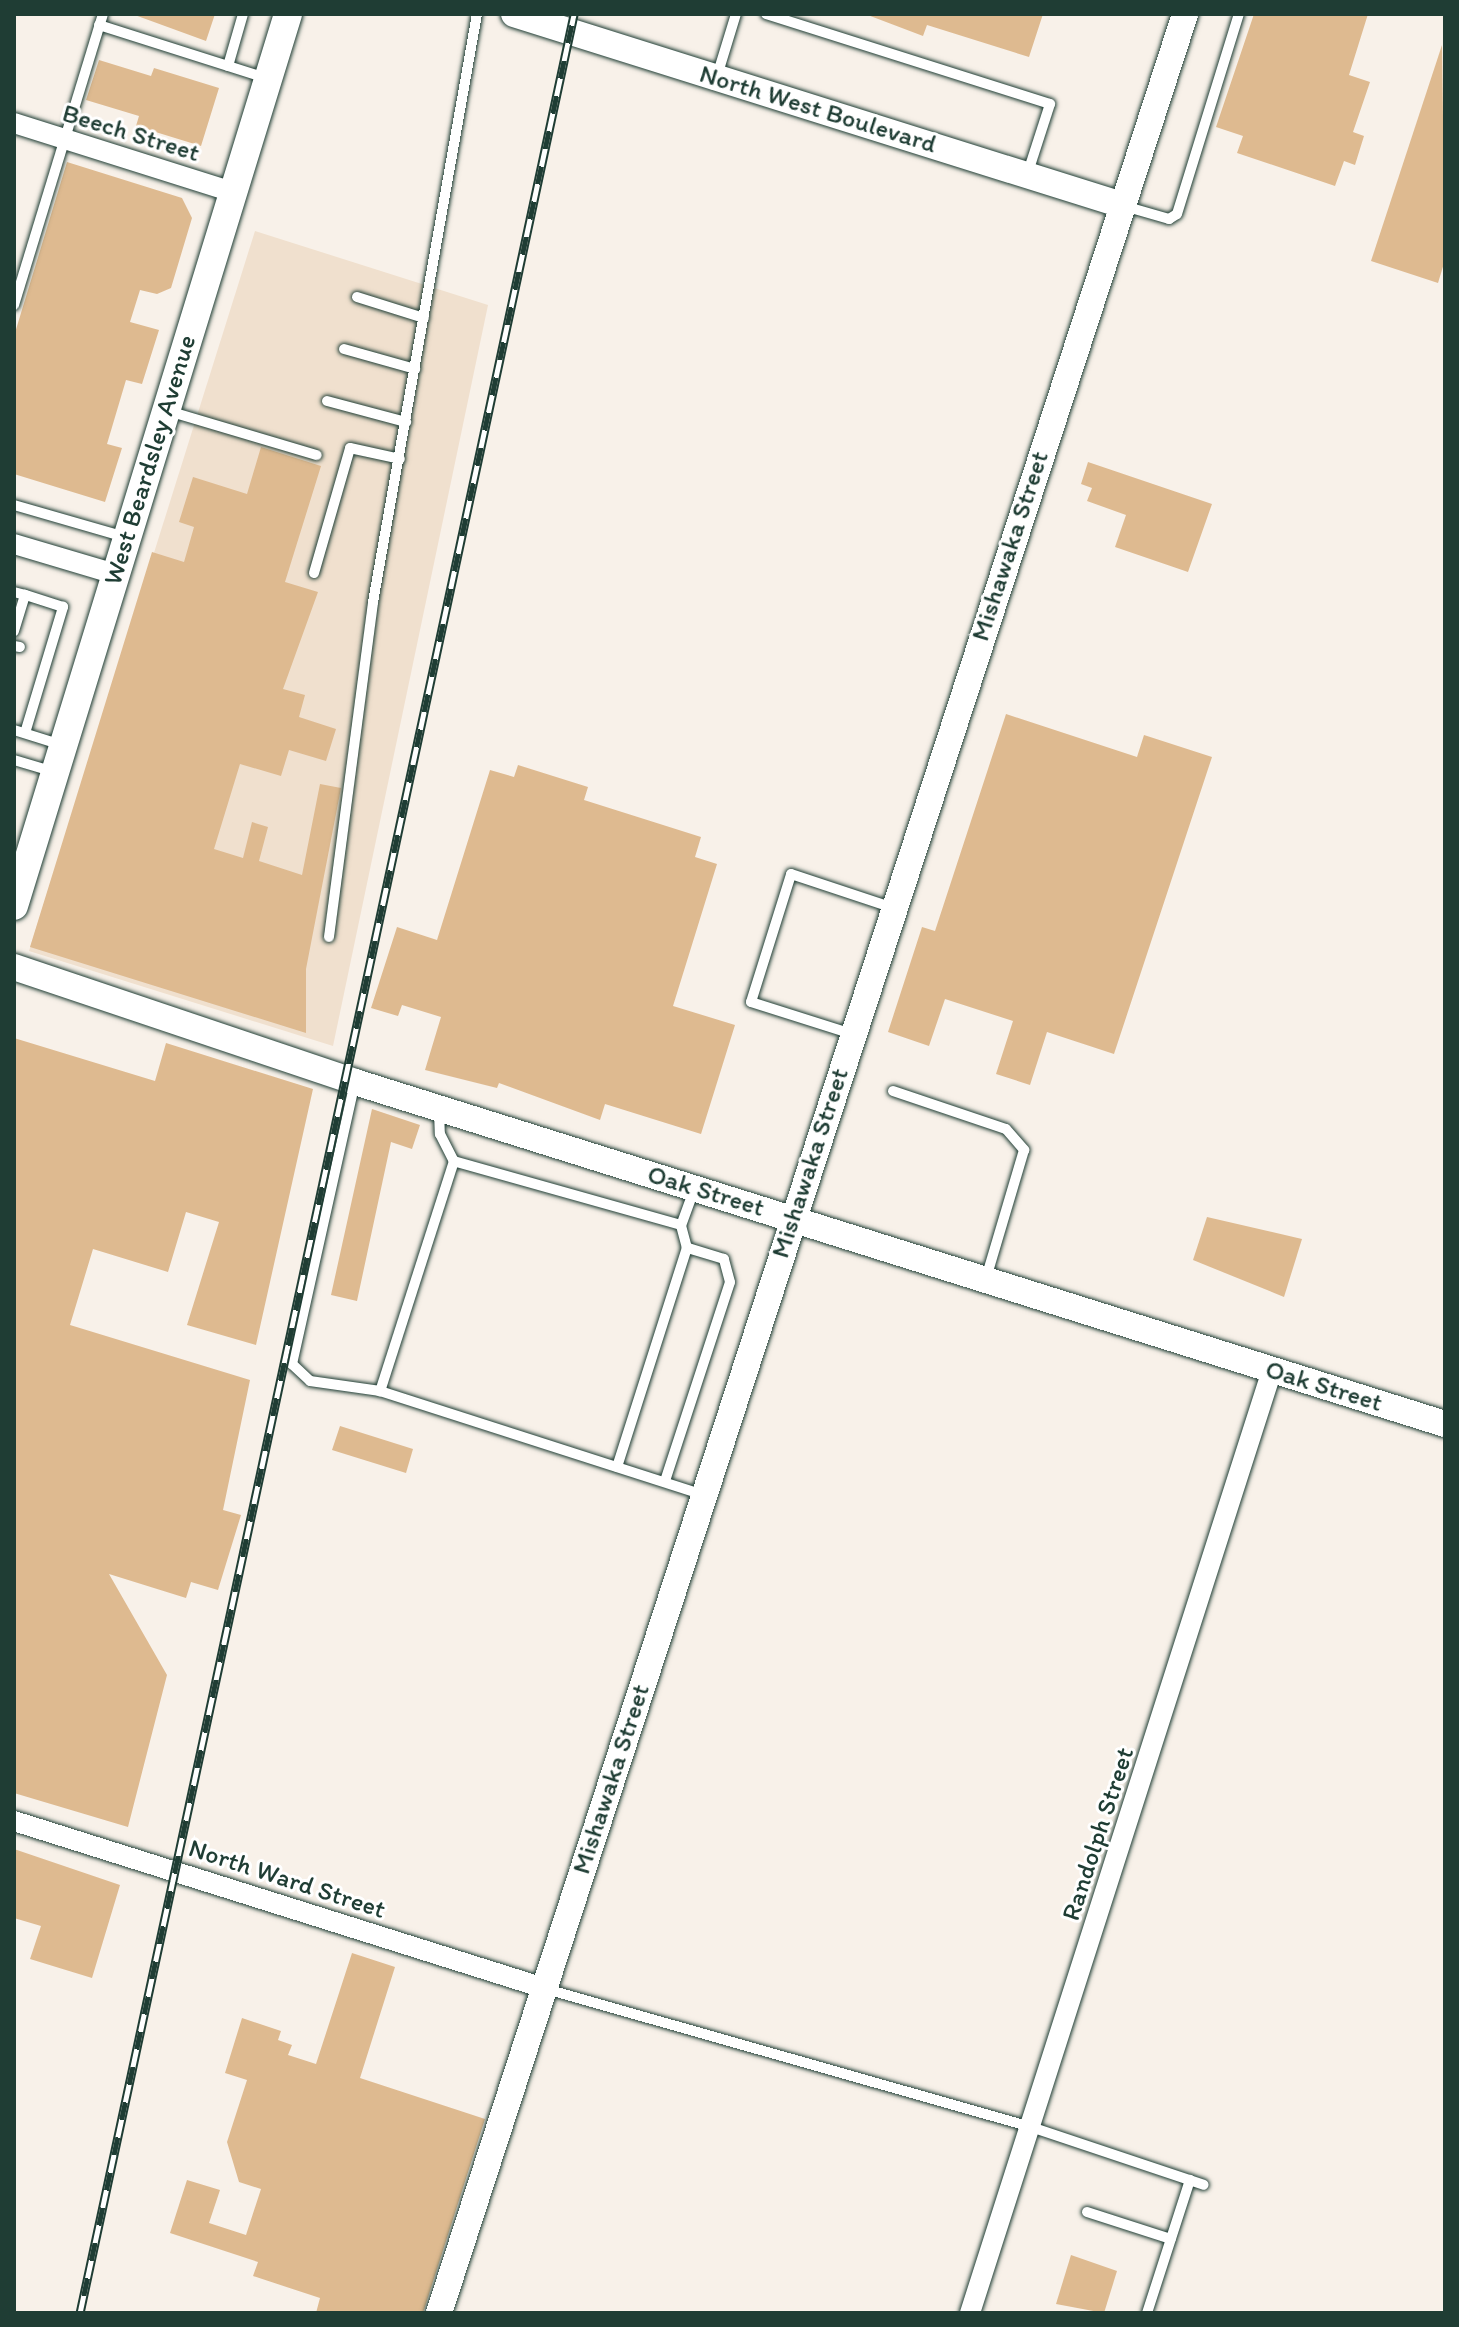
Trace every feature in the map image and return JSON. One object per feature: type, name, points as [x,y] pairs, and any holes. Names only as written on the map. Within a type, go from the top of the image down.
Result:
[{"type":"main road","name":"West Beardsley Avenue","points":[[14,906],[288,14]]},
{"type":"street","name":"North West Boulevard","points":[[514,14],[1122,205]]},
{"type":"street","name":"Mishawaka Street","points":[[439,2313],[791,1218],[1185,14]]},
{"type":"street","name":"Beech Street","points":[[14,123],[233,192]]},
{"type":"street","points":[[14,544],[115,574]]},
{"type":"street","name":"Oak Street","points":[[14,967],[355,1082],[1445,1424]]},
{"type":"street","name":"Randolph Street","points":[[970,2313],[1272,1370]]},
{"type":"street","name":"North Ward Street","points":[[14,1821],[544,1988]]},
{"type":"lane","points":[[228,66],[243,14]]},
{"type":"lane","points":[[329,937],[373,602],[477,14]]},
{"type":"lane","points":[[716,77],[736,14]]},
{"type":"lane","points":[[766,14],[1050,104],[1027,175]]},
{"type":"lane","points":[[1122,205],[1169,219],[1177,214],[1239,14]]},
{"type":"lane","points":[[14,305],[101,20],[268,78]]},
{"type":"lane","points":[[357,297],[424,318]]},
{"type":"lane","points":[[344,349],[415,369]]},
{"type":"lane","points":[[327,401],[406,422]]},
{"type":"lane","points":[[166,410],[317,455]]},
{"type":"lane","points":[[314,573],[350,448],[400,459]]},
{"type":"lane","points":[[14,505],[127,538]]},
{"type":"lane","points":[[14,631],[19,593],[63,607],[43,654],[19,732],[63,745]]},
{"type":"lane","points":[[14,760],[55,772]]},
{"type":"lane","points":[[852,1034],[751,1002],[791,874],[893,908]]},
{"type":"lane","points":[[355,1082],[292,1364],[310,1381],[380,1391],[703,1495]]},
{"type":"lane","points":[[893,1091],[1006,1129],[1024,1150],[985,1280]]},
{"type":"lane","points":[[380,1391],[454,1161],[440,1134],[439,1108]]},
{"type":"lane","points":[[454,1161],[681,1225]]},
{"type":"lane","points":[[617,1467],[687,1248],[681,1225],[694,1188]]},
{"type":"lane","points":[[665,1481],[730,1282],[724,1259],[687,1248]]},
{"type":"lane","points":[[544,1988],[1031,2127],[1204,2185]]},
{"type":"lane","points":[[1147,2313],[1190,2180]]},
{"type":"lane","points":[[1087,2212],[1171,2239]]},
{"type":"shaded area","points":[[255,231],[488,305],[333,1046],[29,951]]},
{"type":"building","points":[[132,14],[215,14],[206,41]]},
{"type":"building","points":[[865,14],[1043,14],[1029,57],[927,25],[923,36]]},
{"type":"building","points":[[1254,14],[1368,14],[1349,75],[1370,82],[1353,132],[1364,136],[1355,165],[1344,161],[1335,186],[1237,153],[1243,136],[1216,127]]},
{"type":"building","points":[[1442,45],[1445,260],[1438,283],[1371,261]]},
{"type":"building","points":[[99,60],[151,76],[154,68],[219,88],[201,146],[136,126],[139,116],[86,100]]},
{"type":"building","points":[[67,162],[182,198],[192,218],[171,288],[157,294],[140,290],[130,322],[159,330],[142,384],[126,380],[107,444],[122,448],[105,502],[14,474],[14,336]]},
{"type":"building","points":[[261,447],[321,466],[285,582],[318,592],[283,689],[305,695],[299,717],[336,729],[326,761],[289,750],[281,776],[240,764],[214,849],[243,858],[252,822],[268,827],[259,861],[302,875],[320,784],[341,788],[306,969],[306,1033],[30,947],[152,552],[184,562],[194,527],[179,522],[193,477],[247,494]]},
{"type":"building","points":[[1088,462],[1212,504],[1188,572],[1115,547],[1126,515],[1087,501],[1092,488],[1081,484]]},
{"type":"building","points":[[1006,714],[1137,757],[1144,735],[1212,757],[1114,1054],[1047,1032],[1030,1085],[996,1074],[1013,1021],[945,999],[929,1046],[888,1032],[922,927],[935,931]]},
{"type":"building","points":[[518,765],[588,787],[584,800],[701,837],[695,857],[717,864],[673,1006],[735,1025],[701,1134],[605,1104],[600,1120],[499,1083],[497,1088],[425,1070],[441,1017],[402,1005],[398,1016],[371,1008],[397,927],[437,940],[490,770],[514,777]]},
{"type":"building","points":[[14,1038],[155,1081],[166,1043],[313,1089],[256,1345],[187,1325],[219,1222],[186,1212],[168,1272],[93,1249],[70,1325],[250,1380],[223,1510],[241,1515],[218,1590],[191,1582],[186,1598],[109,1574],[167,1675],[128,1827],[14,1793]]},
{"type":"building","points":[[372,1109],[420,1125],[412,1149],[391,1142],[357,1301],[331,1295]]},
{"type":"building","points":[[1207,1217],[1302,1239],[1284,1297],[1193,1260]]},
{"type":"building","points":[[340,1426],[413,1449],[406,1473],[332,1450]]},
{"type":"building","points":[[14,1849],[120,1885],[92,1978],[30,1959],[41,1926],[14,1918]]},
{"type":"building","points":[[352,1953],[395,1967],[360,2078],[485,2119],[423,2313],[316,2313],[320,2298],[253,2276],[258,2262],[170,2233],[187,2180],[220,2190],[209,2223],[246,2235],[261,2189],[239,2182],[227,2142],[247,2080],[225,2073],[242,2018],[281,2031],[278,2040],[292,2045],[288,2055],[316,2064]]},
{"type":"building","points":[[1071,2255],[1117,2271],[1104,2313],[1056,2304]]},
{"type":"railway","points":[[80,2313],[574,14]]}]
